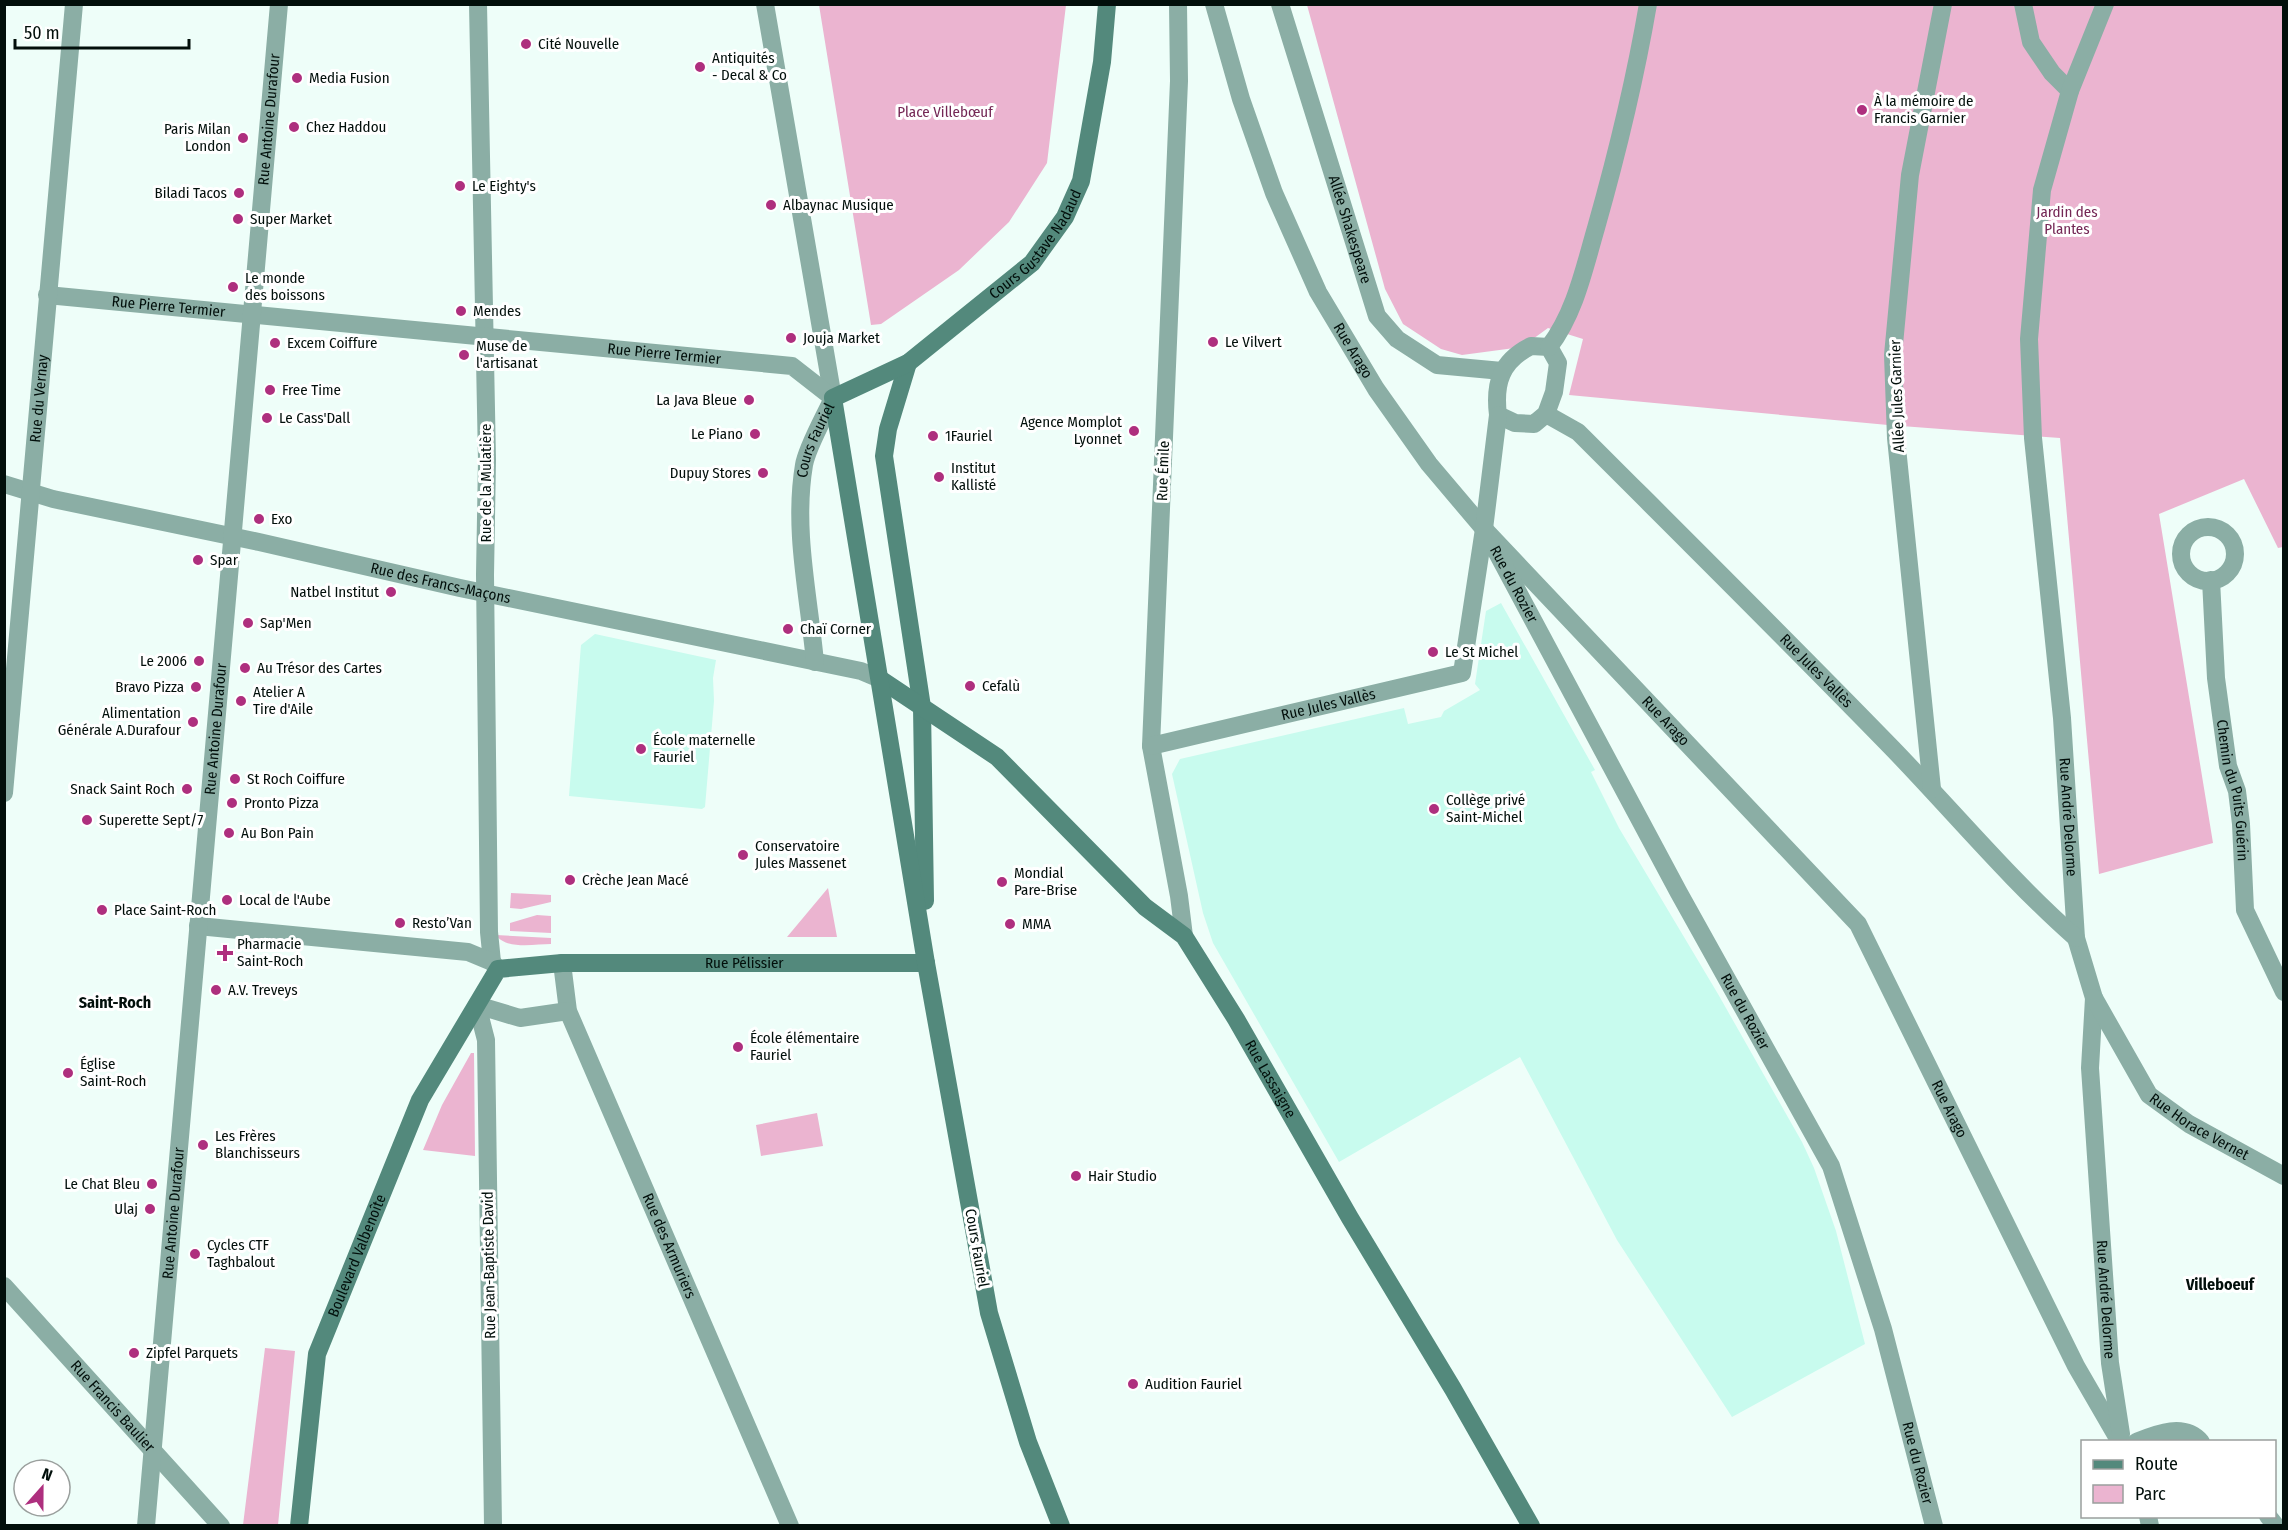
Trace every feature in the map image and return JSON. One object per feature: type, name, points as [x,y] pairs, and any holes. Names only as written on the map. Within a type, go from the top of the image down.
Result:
[{"type":"main road","name":"Cours Gustave Nadaud","points":[[833,398],[908,363],[1032,263],[1065,218],[1081,181],[1102,62],[1107,4]]},
{"type":"main road","name":"Cours Fauriel","points":[[908,363],[888,429],[884,456],[922,707],[926,963]]},
{"type":"main road","name":"Cours Fauriel","points":[[833,398],[926,963],[989,1313],[1028,1442],[1061,1526]]},
{"type":"main road","points":[[880,679],[922,707]]},
{"type":"main road","name":"Rue Lassaigne","points":[[922,707],[997,757],[1144,907],[1184,936],[1236,1019],[1531,1526]]},
{"type":"main road","name":"Rue Pélissier","points":[[495,966],[562,963],[926,963]]},
{"type":"main road","name":"Boulevard Valbenoîte","points":[[299,1526],[317,1353],[420,1100],[477,1005],[495,966]]},
{"type":"street","name":"Rue du Vernay","points":[[4,793],[74,4]]},
{"type":"street","name":"Rue Antoine Durafour","points":[[146,1526],[279,4]]},
{"type":"street","name":"Rue de la Mulatière","points":[[478,4],[485,338],[489,932],[495,966]]},
{"type":"street","points":[[765,4],[833,398]]},
{"type":"street","name":"Rue Émile","points":[[1178,4],[1179,81],[1151,746],[1179,896],[1184,936]]},
{"type":"street","name":"Rue Arago","points":[[1214,4],[1241,99],[1274,193],[1318,292],[1376,389],[1429,464],[1485,529],[1858,924],[2076,1366],[2120,1440]]},
{"type":"street","name":"Allée Shakespeare","points":[[1280,4],[1377,316],[1397,339],[1437,365],[1502,371]]},
{"type":"street","points":[[1549,347],[1560,333],[1577,294],[1622,137],[1648,4]]},
{"type":"street","name":"Allée Jules Garnier","points":[[1932,789],[1896,438],[1893,355],[1910,175],[1943,4]]},
{"type":"street","points":[[2023,4],[2031,42],[2052,73],[2070,91]]},
{"type":"street","name":"Rue André Delorme","points":[[2105,4],[2070,91],[2042,190],[2029,339],[2032,431],[2062,718],[2076,938],[2094,998],[2090,1068],[2110,1363],[2121,1440]]},
{"type":"street","name":"Rue Pierre Termier","points":[[47,295],[792,366],[833,398]]},
{"type":"street","points":[[1531,346],[1549,347],[1558,363],[1554,392],[1546,414],[1534,424],[1515,423],[1498,415],[1496,400],[1502,371],[1515,354],[1531,346]]},
{"type":"street","name":"Cours Fauriel","points":[[815,662],[801,546],[800,505],[804,463],[833,398]]},
{"type":"street","name":"Rue Jules Vallès","points":[[1546,414],[1578,432],[1796,649],[2043,908],[2076,938]]},
{"type":"street","name":"Rue Jules Vallès","points":[[1151,746],[1462,673],[1485,529],[1498,415]]},
{"type":"street","name":"Rue des Francs-Maçons","points":[[4,484],[53,499],[861,671],[880,679]]},
{"type":"street","name":"Rue du Rozier","points":[[1485,529],[1679,893],[1831,1166],[1883,1329],[1934,1526]]},
{"type":"street","name":"Chemin du Puits Guérin","points":[[2211,580],[2216,678],[2228,769],[2237,791],[2241,824],[2244,910],[2283,992]]},
{"type":"street","points":[[198,926],[468,952],[495,966]]},
{"type":"street","name":"Rue des Armuriers","points":[[562,963],[568,1011],[790,1526]]},
{"type":"street","name":"Rue Horace Vernet","points":[[2094,998],[2150,1095],[2189,1124],[2283,1176]]},
{"type":"street","points":[[477,1005],[520,1018],[568,1011]]},
{"type":"street","name":"Rue Jean-Baptiste David","points":[[477,1005],[486,1040],[493,1526]]},
{"type":"street","name":"Rue Francis Baulier","points":[[4,1286],[221,1526]]},
{"type":"street","points":[[2143,1440],[2177,1430],[2196,1436],[2199,1440]]},
{"type":"shaded area","points":[[1501,603],[1595,770],[1591,772],[1619,828],[1718,994],[1802,1142],[1814,1168],[1836,1231],[1865,1344],[1732,1417],[1617,1240],[1520,1057],[1339,1162],[1213,943],[1203,913],[1172,774],[1180,759],[1404,708],[1408,724],[1441,717],[1444,711],[1480,690],[1475,684],[1486,611]]},
{"type":"shaded area","name":"École maternelle Fauriel","points":[[595,634],[716,660],[705,807],[702,809],[569,796],[581,645]]},
{"type":"green space","name":"Place Villebœuf","points":[[819,5],[1066,5],[1047,163],[1009,222],[959,270],[881,324],[871,325]]},
{"type":"green space","name":"Jardin des Plantes","points":[[1307,5],[2283,5],[2283,547],[2278,548],[2244,479],[2159,514],[2213,843],[2099,874],[2060,438],[1888,425],[1569,395],[1583,339],[1548,328],[1522,347],[1462,355],[1441,349],[1403,324],[1385,289]]},
{"type":"green space","points":[[828,888],[837,937],[787,937]]},
{"type":"green space","points":[[511,893],[551,895],[551,902],[521,909],[510,908]]},
{"type":"green space","points":[[537,915],[551,916],[551,933],[510,931],[510,923]]},
{"type":"green space","points":[[496,935],[551,938],[551,944],[507,943]]},
{"type":"green space","points":[[471,1053],[474,1053],[475,1156],[423,1150],[442,1105]]},
{"type":"green space","points":[[817,1113],[823,1146],[761,1156],[756,1125]]},
{"type":"green space","points":[[265,1348],[295,1351],[278,1525],[243,1525]]},
{"type":"place","name":"Cité Nouvelle","points":[[526,44]]},
{"type":"place","name":"Antiquités - Decal & Co","points":[[700,67]]},
{"type":"place","name":"Media Fusion","points":[[297,78]]},
{"type":"place","name":"À la mémoire de Francis Garnier","points":[[1862,110]]},
{"type":"place","name":"Chez Haddou","points":[[294,127]]},
{"type":"place","name":"Paris Milan London","points":[[243,138]]},
{"type":"place","name":"Le Eighty's","points":[[460,186]]},
{"type":"place","name":"Biladi Tacos","points":[[239,193]]},
{"type":"place","name":"Albaynac Musique","points":[[771,205]]},
{"type":"place","name":"Super Market","points":[[238,219]]},
{"type":"place","name":"Le monde des boissons","points":[[233,287]]},
{"type":"place","name":"Mendes","points":[[461,311]]},
{"type":"place","name":"Jouja Market","points":[[791,338]]},
{"type":"place","name":"Le Vilvert","points":[[1213,342]]},
{"type":"place","name":"Excem Coiffure","points":[[275,343]]},
{"type":"place","name":"Muse de l'artisanat","points":[[464,355]]},
{"type":"place","name":"Free Time","points":[[270,390]]},
{"type":"place","name":"La Java Bleue","points":[[749,400]]},
{"type":"place","name":"Le Cass'Dall","points":[[267,418]]},
{"type":"place","name":"Agence Momplot Lyonnet","points":[[1134,431]]},
{"type":"place","name":"Le Piano","points":[[755,434]]},
{"type":"place","name":"1Fauriel","points":[[933,436]]},
{"type":"place","name":"Dupuy Stores","points":[[763,473]]},
{"type":"place","name":"Institut Kallisté","points":[[939,477]]},
{"type":"place","name":"Exo","points":[[259,519]]},
{"type":"place","name":"Spar","points":[[198,560]]},
{"type":"place","name":"Natbel Institut","points":[[391,592]]},
{"type":"place","name":"Sap'Men","points":[[248,623]]},
{"type":"place","name":"Chaï Corner","points":[[788,629]]},
{"type":"place","name":"Le St Michel","points":[[1433,652]]},
{"type":"place","name":"Le 2006","points":[[199,661]]},
{"type":"place","name":"Au Trésor des Cartes","points":[[245,668]]},
{"type":"place","name":"Cefalù","points":[[970,686]]},
{"type":"place","name":"Bravo Pizza","points":[[196,687]]},
{"type":"place","name":"Atelier A Tire d'Aile","points":[[241,701]]},
{"type":"place","name":"Alimentation Générale A.Durafour","points":[[193,722]]},
{"type":"place","name":"École maternelle Fauriel","points":[[641,749]]},
{"type":"place","name":"St Roch Coiffure","points":[[235,779]]},
{"type":"place","name":"Snack Saint Roch","points":[[187,789]]},
{"type":"place","name":"Pronto Pizza","points":[[232,803]]},
{"type":"place","name":"Collège privé Saint-Michel","points":[[1434,809]]},
{"type":"place","name":"Superette Sept/7","points":[[87,820]]},
{"type":"place","name":"Au Bon Pain","points":[[229,833]]},
{"type":"place","name":"Conservatoire Jules Massenet","points":[[743,855]]},
{"type":"place","name":"Crèche Jean Macé","points":[[570,880]]},
{"type":"place","name":"Mondial Pare-Brise","points":[[1002,882]]},
{"type":"place","name":"Local de l'Aube","points":[[227,900]]},
{"type":"place","name":"Place Saint-Roch","points":[[102,910]]},
{"type":"place","name":"Resto’Van","points":[[400,923]]},
{"type":"place","name":"MMA","points":[[1010,924]]},
{"type":"place","name":"Pharmacie Saint-Roch","points":[[225,953]]},
{"type":"place","name":"A.V. Treveys","points":[[216,990]]},
{"type":"place","name":"École élémentaire Fauriel","points":[[738,1047]]},
{"type":"place","name":"Église Saint-Roch","points":[[68,1073]]},
{"type":"place","name":"Les Frères Blanchisseurs","points":[[203,1145]]},
{"type":"place","name":"Hair Studio","points":[[1076,1176]]},
{"type":"place","name":"Le Chat Bleu","points":[[152,1184]]},
{"type":"place","name":"Ulaj","points":[[150,1209]]},
{"type":"place","name":"Cycles CTF Taghbalout","points":[[195,1254]]},
{"type":"place","name":"Zipfel Parquets","points":[[134,1353]]},
{"type":"place","name":"Audition Fauriel","points":[[1133,1384]]},
{"type":"district","name":"Saint-Roch","points":[[115,1002]]},
{"type":"district","name":"Villeboeuf","points":[[2220,1284]]}]
